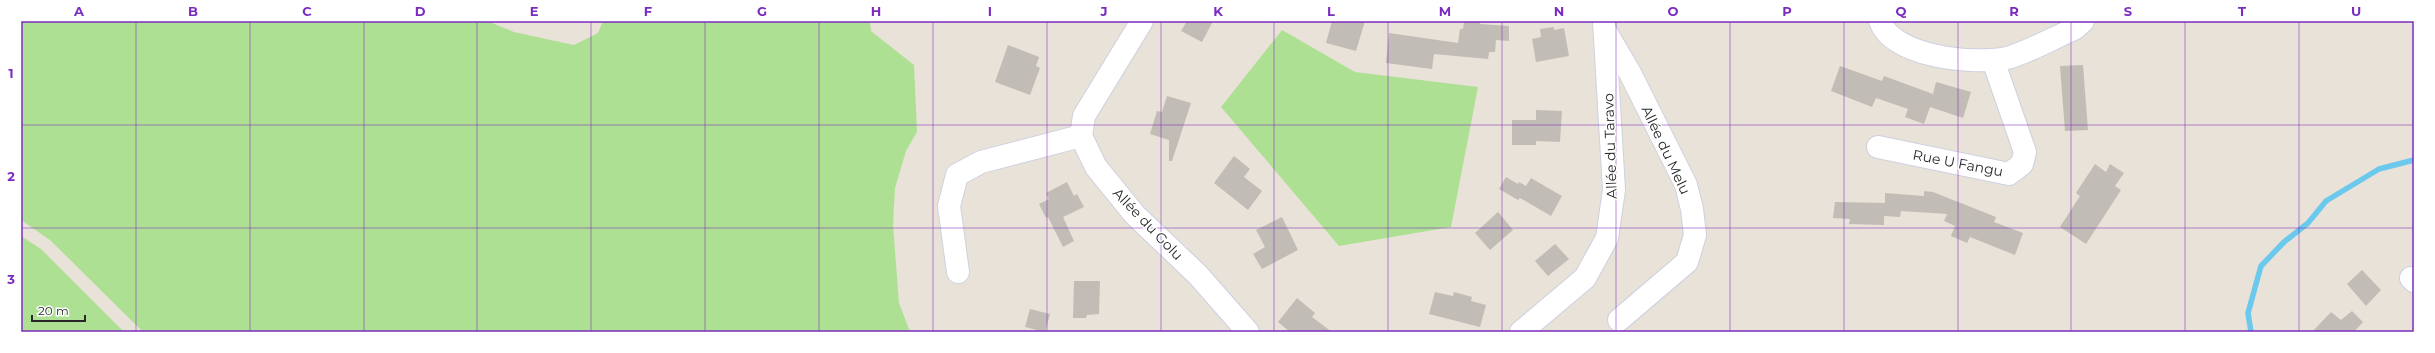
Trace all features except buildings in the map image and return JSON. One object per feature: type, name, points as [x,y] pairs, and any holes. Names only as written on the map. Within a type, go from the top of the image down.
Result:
[{"type":"street","points":[[958,272],[949,206],[957,175],[981,162],[1081,136],[1084,116],[1142,21]]},
{"type":"street","points":[[1880,21],[1883,31],[1903,46],[1963,61],[1993,60],[2008,57],[2074,29],[2083,21]]},
{"type":"street","name":"Allée du Melu","points":[[1604,25],[1630,73],[1686,185],[1692,210],[1695,235],[1687,262],[1619,320]]},
{"type":"street","name":"Allée du Taravo","points":[[1521,332],[1585,278],[1607,238],[1614,190],[1604,25]]},
{"type":"street","name":"Rue U Fangu","points":[[1878,147],[2008,174],[2022,164],[2024,152],[1993,60]]},
{"type":"street","name":"Allée du Golu","points":[[1081,136],[1096,167],[1136,215],[1198,275],[1248,332]]},
{"type":"green space","points":[[21,21],[487,21],[514,32],[574,45],[598,33],[603,21],[870,21],[871,31],[914,65],[917,132],[906,151],[895,188],[893,225],[899,303],[910,332],[143,332],[50,240],[21,220]]},
{"type":"green space","points":[[1282,30],[1355,72],[1478,87],[1451,227],[1339,246],[1221,107]]},
{"type":"green space","points":[[21,236],[41,249],[124,332],[21,332]]},
{"type":"waterway","points":[[2251,332],[2248,313],[2261,266],[2284,242],[2308,223],[2326,201],[2379,169],[2414,160]]}]
